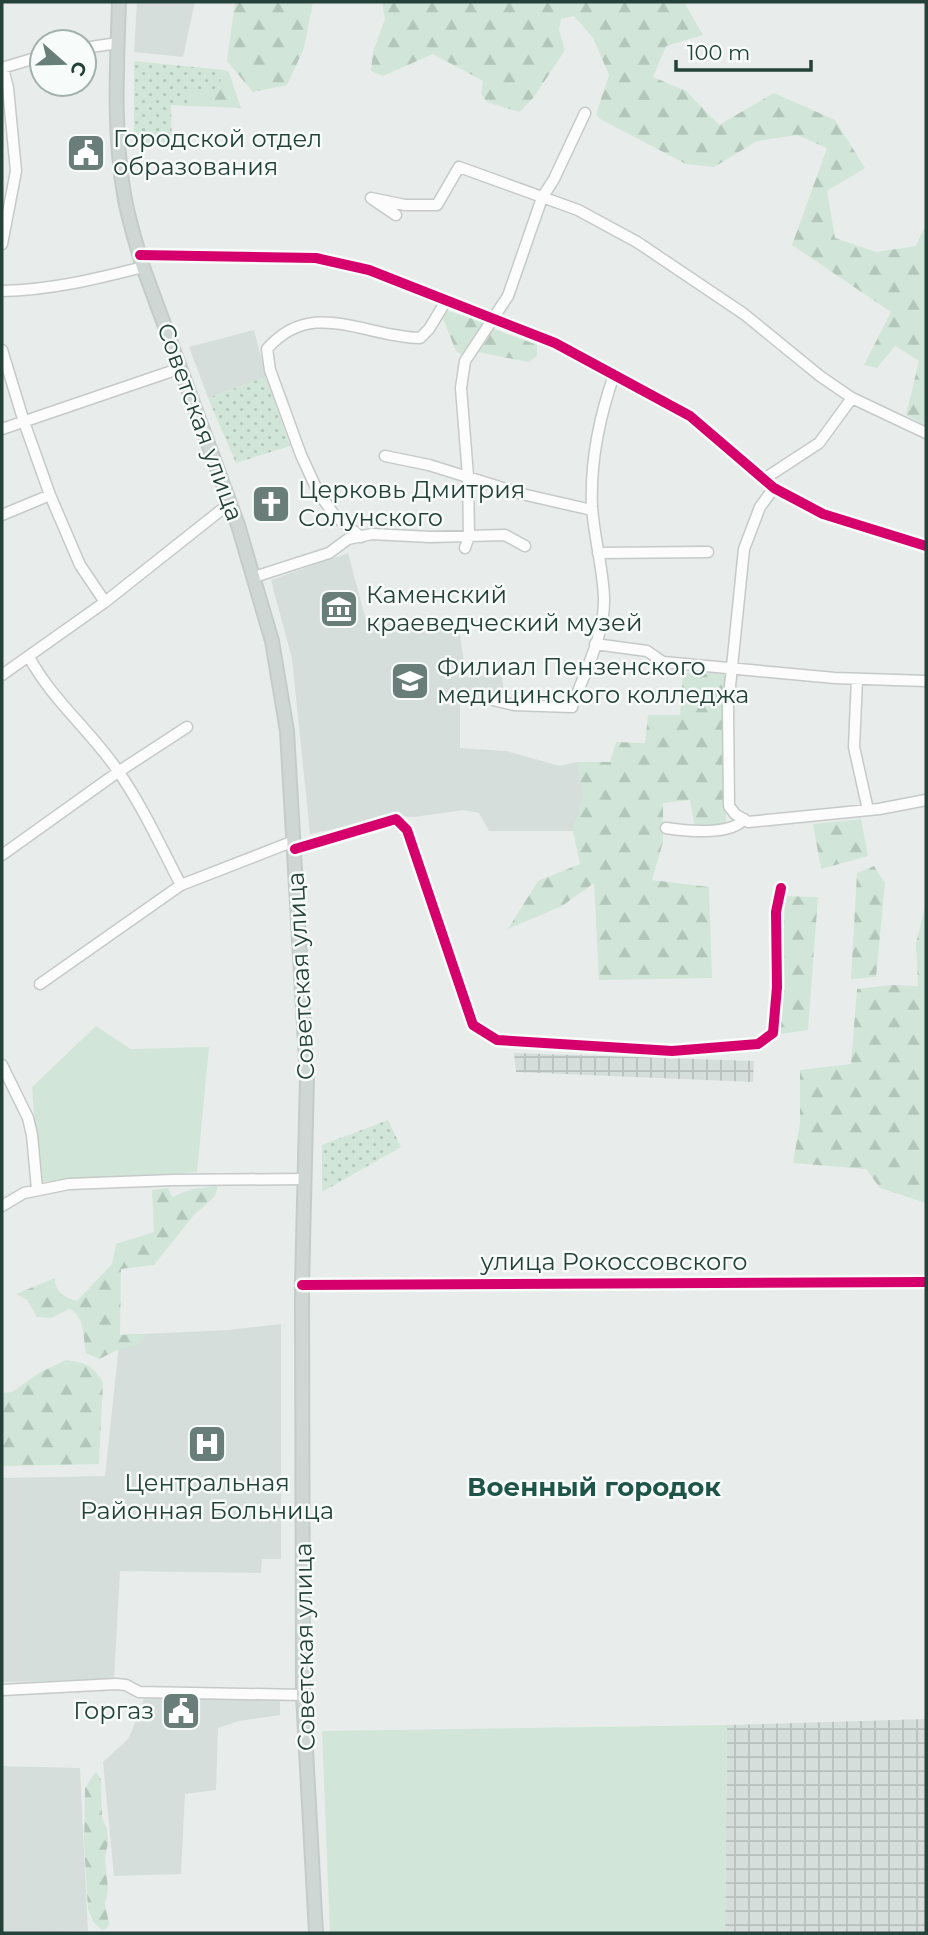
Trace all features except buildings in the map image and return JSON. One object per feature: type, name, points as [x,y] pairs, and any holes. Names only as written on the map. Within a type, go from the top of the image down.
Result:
[{"type":"main road","name":"Советская улица","points":[[119,2],[117,89],[119,151],[124,193],[142,261],[254,577],[277,662],[287,732],[306,1078],[302,1286],[303,1695],[316,1933]]},
{"type":"street","points":[[98,46],[118,43]]},
{"type":"street","points":[[2,244],[16,171],[8,88],[2,68],[28,60]]},
{"type":"street","points":[[464,548],[469,536],[468,476],[461,388],[465,361],[508,296],[542,198],[554,179],[585,113]]},
{"type":"street","points":[[396,215],[371,198],[405,205],[437,205],[459,167],[578,211],[676,266],[744,314],[820,376],[852,398],[926,433]]},
{"type":"street","points":[[2,291],[80,283],[142,261],[316,258],[369,270],[555,343],[690,416],[774,488],[823,514],[926,546]]},
{"type":"street","points":[[362,537],[335,516],[318,492],[301,455],[270,370],[267,349],[279,334],[299,323],[350,324],[405,338],[420,338],[429,329],[446,301]]},
{"type":"street","points":[[2,349],[50,495],[80,565],[105,602]]},
{"type":"street","points":[[2,429],[181,368]]},
{"type":"street","points":[[492,700],[514,705],[572,707],[595,644],[604,600],[592,510],[592,470],[595,441],[614,375]]},
{"type":"street","points":[[764,479],[819,443],[852,398]]},
{"type":"street","points":[[385,456],[468,476],[522,494],[592,510]]},
{"type":"street","points":[[774,488],[760,507],[744,549],[728,706],[729,806],[735,814],[748,822],[868,810],[926,800]]},
{"type":"street","points":[[2,515],[50,495]]},
{"type":"street","points":[[2,675],[105,602],[230,503]]},
{"type":"street","points":[[254,577],[329,553],[348,539],[372,534],[505,536],[525,546]]},
{"type":"street","points":[[598,553],[708,552]]},
{"type":"street","points":[[595,644],[647,651],[663,662],[857,680],[926,681]]},
{"type":"street","points":[[29,657],[41,681],[84,727],[118,772],[181,885]]},
{"type":"street","points":[[857,680],[854,747],[868,810]]},
{"type":"street","points":[[2,855],[118,772],[187,727]]},
{"type":"street","points":[[40,984],[181,885],[294,845],[396,819],[407,830],[473,1025],[498,1040],[672,1051],[758,1044],[773,1033],[777,987],[776,912],[781,888]]},
{"type":"street","points":[[666,828],[687,832],[714,831],[740,824],[744,819]]},
{"type":"street","points":[[2,1065],[28,1118],[37,1189]]},
{"type":"street","points":[[2,1206],[24,1193],[69,1184],[305,1179]]},
{"type":"street","name":"улица Рокоссовского","points":[[302,1286],[926,1282]]},
{"type":"street","points":[[2,1690],[116,1684],[126,1685],[139,1692],[303,1695]]},
{"type":"shaded area","points":[[137,2],[195,2],[183,57],[134,52]]},
{"type":"shaded area","points":[[254,330],[266,377],[208,398],[189,347]]},
{"type":"shaded area","points":[[348,553],[367,624],[458,621],[466,677],[502,675],[504,698],[460,700],[460,748],[506,751],[560,766],[577,762],[584,795],[573,831],[489,831],[479,813],[464,810],[414,817],[395,816],[310,834],[292,659],[271,580]]},
{"type":"shaded area","points":[[514,1053],[754,1061],[753,1082],[516,1072]]},
{"type":"shaded area","points":[[281,1324],[281,1559],[262,1559],[261,1573],[120,1571],[114,1680],[2,1682],[2,1478],[105,1476],[120,1335],[228,1330]]},
{"type":"shaded area","points":[[280,1698],[280,1715],[239,1721],[218,1728],[216,1790],[185,1794],[181,1874],[114,1876],[103,1762],[129,1738],[144,1699]]},
{"type":"shaded area","points":[[926,1719],[926,1933],[725,1933],[727,1725]]},
{"type":"shaded area","points":[[2,1766],[80,1768],[88,1931],[2,1933]]},
{"type":"green space","points":[[235,2],[313,2],[304,48],[287,85],[253,92],[227,61]]},
{"type":"green space","points":[[382,2],[684,2],[703,35],[666,46],[653,77],[686,91],[719,125],[774,93],[835,120],[865,168],[827,191],[835,238],[876,252],[916,246],[926,224],[925,425],[906,415],[919,361],[895,346],[877,368],[864,365],[891,312],[792,245],[827,148],[797,135],[757,141],[714,167],[686,164],[600,119],[596,114],[609,75],[593,38],[574,16],[561,19],[559,30],[565,50],[534,97],[519,112],[487,102],[481,94],[483,81],[433,54],[383,76],[371,71],[373,52],[385,19]]},
{"type":"green space","points":[[134,61],[224,70],[218,89],[191,89],[190,106],[171,105],[172,145],[134,146]]},
{"type":"green space","points":[[224,70],[229,72],[241,108],[190,106],[191,89],[218,89]]},
{"type":"green space","points":[[448,311],[486,323],[464,356],[456,351],[442,316]]},
{"type":"green space","points":[[494,329],[537,345],[537,356],[528,362],[478,352]]},
{"type":"green space","points":[[266,377],[290,446],[236,463],[208,398]]},
{"type":"green space","points":[[683,673],[727,673],[726,826],[695,828],[690,800],[663,803],[663,842],[652,880],[709,887],[712,978],[599,980],[594,883],[562,906],[508,929],[538,881],[580,864],[573,831],[583,795],[577,762],[610,762],[616,742],[645,743],[648,715],[680,715]]},
{"type":"green space","points":[[861,819],[868,856],[821,869],[813,824]]},
{"type":"green space","points":[[874,866],[885,883],[876,977],[851,979],[857,873]]},
{"type":"green space","points":[[785,896],[818,897],[808,1030],[780,1034]]},
{"type":"green space","points":[[926,904],[926,1203],[880,1188],[866,1169],[793,1163],[800,1123],[800,1070],[851,1064],[857,989],[891,985],[918,986],[916,943]]},
{"type":"green space","points":[[96,1026],[131,1049],[209,1047],[197,1172],[39,1182],[32,1087]]},
{"type":"green space","points":[[388,1120],[401,1147],[322,1192],[322,1145]]},
{"type":"green space","points":[[218,1186],[215,1196],[194,1215],[154,1265],[121,1269],[120,1335],[146,1334],[137,1345],[117,1350],[99,1359],[86,1353],[81,1322],[74,1312],[69,1309],[51,1318],[37,1317],[27,1300],[16,1294],[55,1278],[59,1291],[77,1301],[112,1264],[116,1244],[154,1232],[152,1190],[168,1188],[172,1197],[192,1189]]},
{"type":"green space","points":[[66,1360],[88,1365],[103,1382],[99,1464],[2,1466],[2,1393],[12,1392],[39,1373]]},
{"type":"green space","points":[[727,1725],[725,1933],[330,1933],[322,1731]]},
{"type":"green space","points":[[96,1771],[101,1780],[102,1818],[107,1829],[108,1842],[105,1859],[108,1889],[105,1904],[109,1924],[102,1930],[94,1923],[88,1909],[84,1842],[85,1788]]},
{"type":"cycle path","points":[[140,255],[316,258],[369,270],[555,343],[690,416],[774,488],[823,514],[926,546]]},
{"type":"cycle path","points":[[295,849],[396,819],[407,830],[473,1025],[497,1040],[672,1051],[758,1044],[773,1033],[777,987],[776,912],[781,888]]},
{"type":"cycle path","points":[[302,1285],[926,1282]]},
{"type":"place","name":"Городской отдел образования","points":[[86,153]]},
{"type":"place","name":"Церковь Дмитрия Солунского","points":[[271,504]]},
{"type":"place","name":"Каменский краеведческий музей","points":[[339,609]]},
{"type":"place","name":"Филиал Пензенского медицинского колледжа","points":[[410,681]]},
{"type":"place","name":"Центральная Районная Больница","points":[[207,1444]]},
{"type":"place","name":"Горгаз","points":[[181,1711]]},
{"type":"district","name":"Военный городок","points":[[594,1487]]}]
